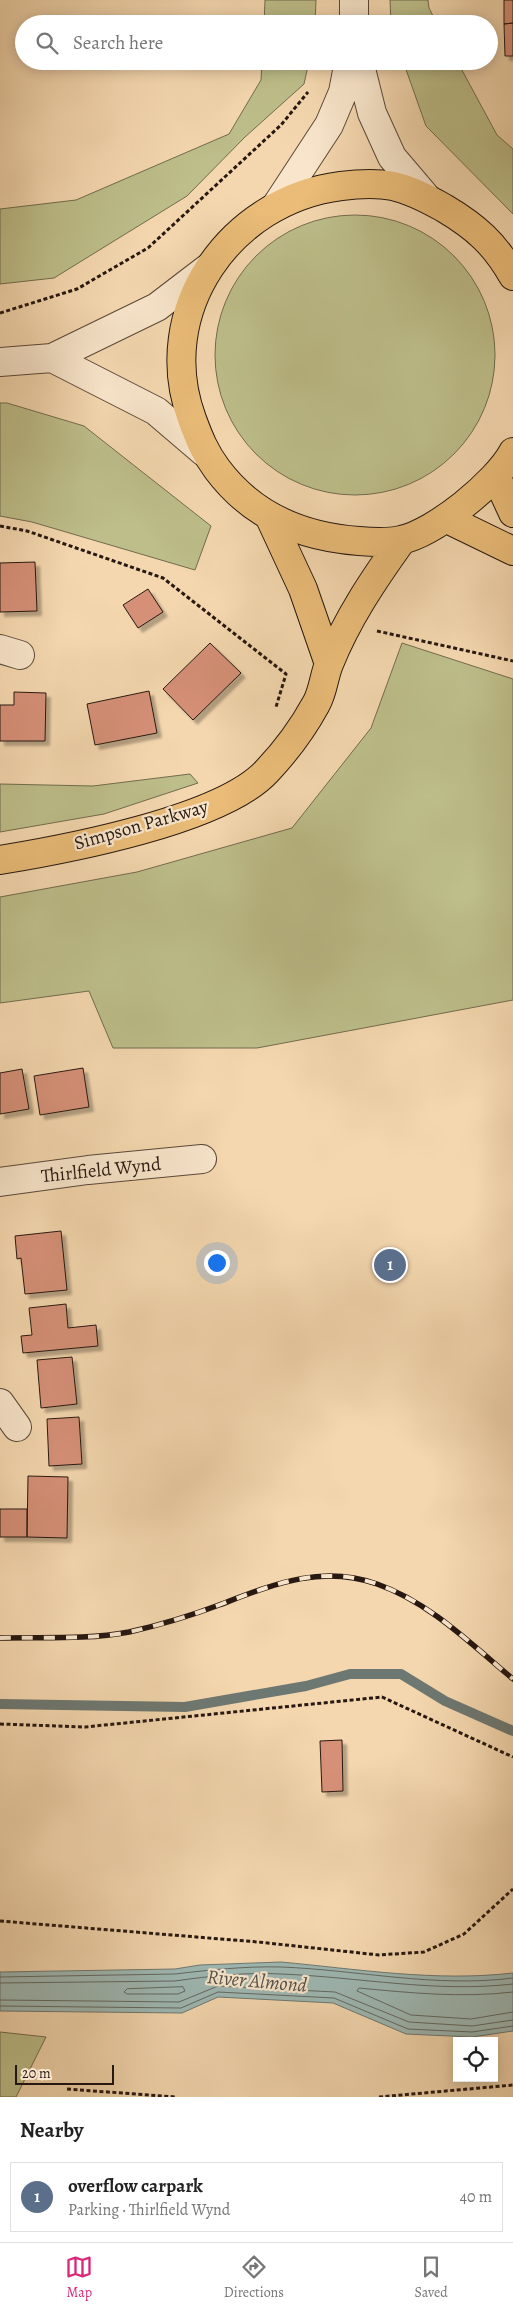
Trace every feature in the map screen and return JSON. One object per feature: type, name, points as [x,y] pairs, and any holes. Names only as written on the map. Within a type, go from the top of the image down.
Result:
[{"type":"main road","points":[[513,276],[501,254],[471,224],[426,197],[392,186],[356,185],[316,190],[276,206],[238,232],[208,268],[189,308],[180,354],[184,396],[204,452],[232,488],[270,518],[327,539],[363,542],[402,540],[447,518],[496,476],[513,452]]},
{"type":"main road","points":[[496,476],[513,513]]},
{"type":"main road","points":[[270,518],[303,589],[329,664]]},
{"type":"main road","points":[[447,518],[513,551]]},
{"type":"main road","name":"Simpson Parkway","points":[[0,860],[40,853],[154,826],[226,800],[267,772],[317,702],[329,664],[361,599],[402,540]]},
{"type":"street","points":[[354,0],[354,15]]},
{"type":"street","points":[[276,206],[329,125],[343,92],[347,70]]},
{"type":"street","points":[[361,70],[372,113],[392,157],[426,197]]},
{"type":"street","points":[[0,362],[52,358],[157,307],[208,268]]},
{"type":"street","points":[[52,358],[156,411],[204,452]]},
{"type":"street","name":"Thirlfield Wynd","points":[[0,1182],[88,1170],[202,1159]]},
{"type":"street","points":[[0,1403],[17,1427]]},
{"type":"path","points":[[0,313],[77,289],[148,248],[281,125],[309,90]]},
{"type":"path","points":[[0,526],[27,531],[163,578],[286,674],[275,712]]},
{"type":"path","points":[[372,637],[377,631],[513,661]]},
{"type":"path","points":[[0,1724],[85,1727],[382,1698],[513,1757]]},
{"type":"path","points":[[0,1921],[258,1942],[379,1955],[397,1954],[424,1952],[464,1934],[513,1889]]},
{"type":"path","points":[[379,2097],[513,2085]]},
{"type":"path","points":[[67,2089],[176,2097]]},
{"type":"green space","points":[[265,0],[316,0],[315,15],[264,15]]},
{"type":"green space","points":[[390,0],[428,0],[432,15],[391,15]]},
{"type":"green space","points":[[262,70],[307,70],[304,84],[245,137],[187,196],[54,278],[0,284],[0,209],[76,200],[229,134],[261,80]]},
{"type":"green space","points":[[406,70],[462,70],[497,135],[513,149],[513,214],[426,126]]},
{"type":"green space","points":[[341,215],[369,215],[409,225],[421,231],[444,246],[464,266],[485,301],[493,328],[495,355],[493,382],[485,409],[464,444],[444,464],[421,479],[396,489],[369,495],[341,495],[301,485],[289,479],[266,464],[246,444],[231,421],[221,396],[215,369],[215,341],[225,301],[231,289],[246,266],[266,246],[289,231],[314,221]]},
{"type":"green space","points":[[0,403],[7,403],[84,426],[211,526],[195,570],[32,522],[0,516]]},
{"type":"green space","points":[[402,643],[513,679],[513,1000],[257,1048],[113,1048],[89,991],[0,1003],[0,897],[137,872],[292,828],[371,728]]},
{"type":"green space","points":[[190,774],[198,783],[104,814],[0,832],[0,784],[93,786]]},
{"type":"green space","points":[[0,2032],[46,2037],[16,2097],[0,2097]]},
{"type":"water","name":"River Almond","points":[[281,1962],[397,1974],[455,1976],[513,1973],[513,2031],[472,2037],[406,2034],[333,2003],[218,1997],[182,2013],[0,2011],[0,1972],[175,1969],[200,1965]]},
{"type":"building","points":[[504,0],[513,0],[513,23],[504,24]]},
{"type":"building","points":[[513,23],[513,56],[505,56],[504,24]]},
{"type":"building","points":[[35,562],[37,611],[0,612],[0,563]]},
{"type":"building","points":[[148,589],[163,612],[138,628],[123,605]]},
{"type":"building","points":[[210,643],[241,673],[193,720],[163,689]]},
{"type":"building","points":[[149,691],[157,733],[95,745],[87,704]]},
{"type":"building","points":[[14,692],[46,693],[45,741],[0,741],[0,705],[14,705]]},
{"type":"building","points":[[83,1068],[89,1107],[40,1115],[34,1076]]},
{"type":"building","points":[[22,1069],[29,1109],[0,1114],[0,1073]]},
{"type":"building","points":[[61,1231],[67,1290],[25,1294],[21,1258],[17,1259],[15,1236]]},
{"type":"building","points":[[66,1304],[68,1328],[96,1325],[98,1346],[23,1353],[21,1336],[32,1335],[29,1308]]},
{"type":"building","points":[[72,1357],[77,1404],[41,1408],[37,1360]]},
{"type":"building","points":[[79,1417],[82,1464],[49,1466],[47,1419]]},
{"type":"building","points":[[28,1476],[68,1477],[67,1538],[27,1537]]},
{"type":"building","points":[[0,1509],[27,1509],[27,1537],[0,1537]]},
{"type":"building","points":[[342,1740],[343,1791],[322,1792],[320,1741]]},
{"type":"waterway","points":[[0,1704],[185,1707],[306,1686],[350,1674],[401,1674],[445,1701],[513,1731]]},
{"type":"railway","points":[[0,1638],[113,1635],[186,1617],[277,1584],[316,1577],[336,1576],[356,1578],[377,1584],[414,1602],[449,1625],[513,1679]]},
{"type":"place","name":"overflow carpark","points":[[390,1265]]}]
